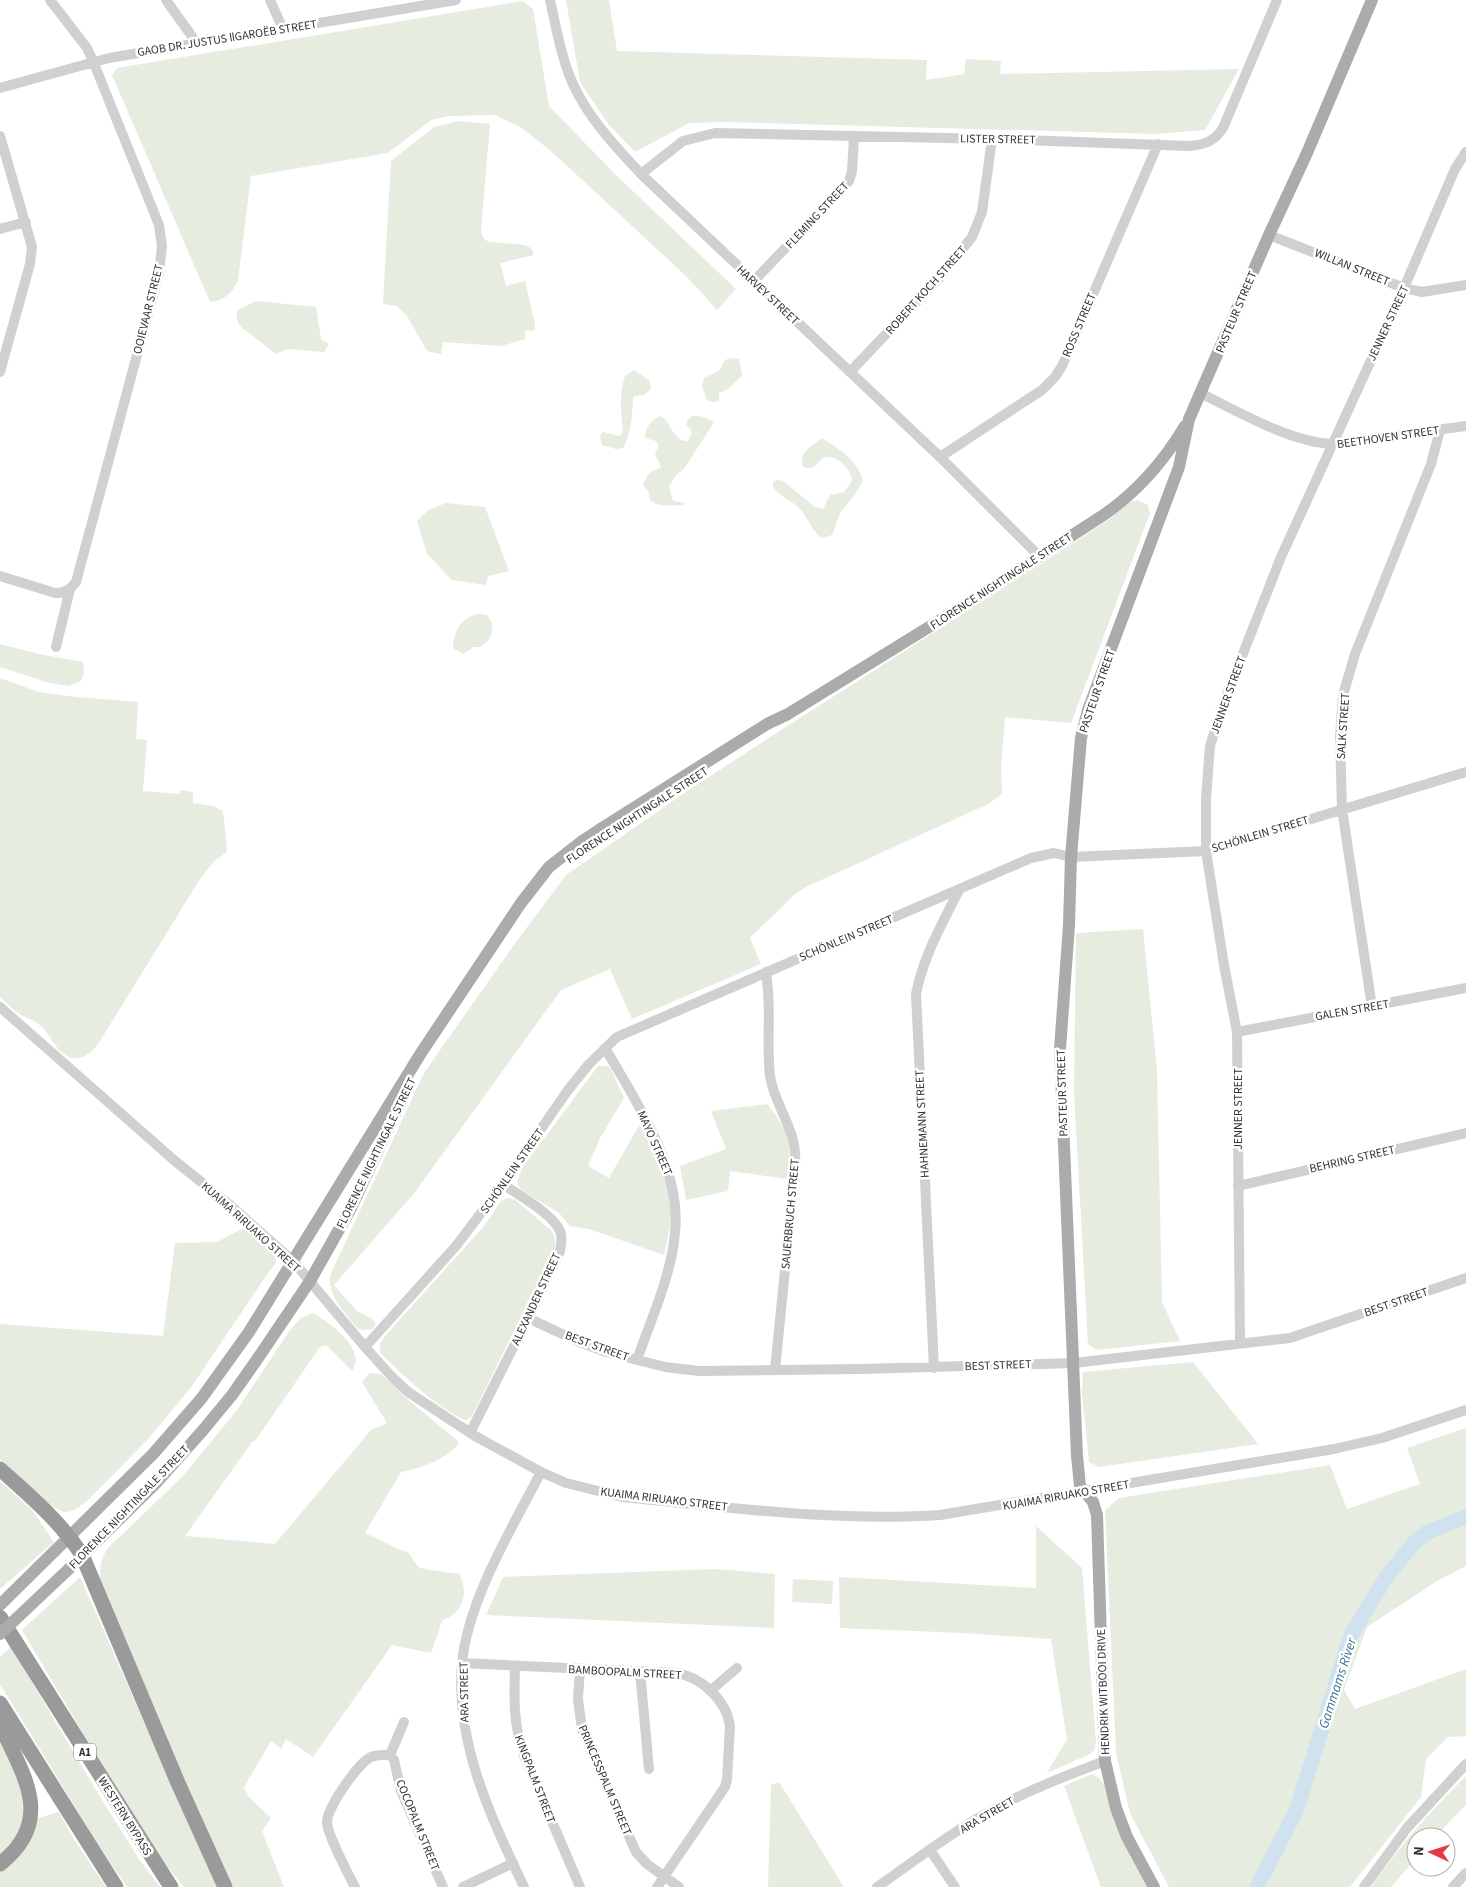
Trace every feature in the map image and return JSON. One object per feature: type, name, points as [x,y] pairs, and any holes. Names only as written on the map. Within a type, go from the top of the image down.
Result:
[{"type":"highway","points":[[0,1469],[54,1518],[70,1537],[77,1560],[225,1887]]},
{"type":"highway","name":"WESTERN BYPASS","points":[[0,1617],[171,1887]]},
{"type":"highway","points":[[0,1703],[116,1887]]},
{"type":"highway","points":[[0,1724],[26,1780],[31,1802],[31,1823],[19,1846],[0,1864]]},
{"type":"main road","name":"PASTEUR STREET","points":[[1084,1492],[1080,1486],[1077,1456],[1060,1058],[1060,1027],[1069,925],[1071,857],[1081,738],[1174,479],[1183,451],[1189,419],[1269,235],[1308,153],[1372,0]]},
{"type":"main road","name":"FLORENCE NIGHTINGALE STREET","points":[[0,1605],[59,1549],[153,1454],[201,1399],[249,1332],[421,1053],[520,903],[549,867],[602,828],[766,724],[788,714],[1116,507],[1140,485],[1155,467],[1189,419]]},
{"type":"main road","points":[[1155,467],[1165,465],[1170,467],[1174,479]]},
{"type":"main road","name":"FLORENCE NIGHTINGALE STREET","points":[[0,1634],[156,1482],[210,1422],[256,1361],[310,1281],[350,1210],[417,1068],[540,886],[564,862],[583,848],[769,730],[788,714]]},
{"type":"main road","name":"HENDRIK WITBOOI DRIVE","points":[[1084,1492],[1093,1502],[1097,1514],[1105,1761],[1116,1808],[1127,1837],[1154,1887]]},
{"type":"street","name":"OOIEVAAR STREET","points":[[50,0],[87,48],[93,61],[159,225],[162,246],[159,273],[76,582],[70,589],[56,647]]},
{"type":"street","points":[[166,0],[196,42]]},
{"type":"street","points":[[270,0],[283,29]]},
{"type":"street","name":"GAOB DR. JUSTUS ǁGAROËB STREET","points":[[0,88],[93,61],[196,42],[456,0]]},
{"type":"street","name":"HARVEY STREET","points":[[550,0],[572,81],[583,103],[600,128],[641,174],[940,457],[1039,556]]},
{"type":"street","name":"LISTER STREET","points":[[641,174],[683,141],[705,134],[728,132],[854,137],[992,138],[1205,144],[1218,136],[1223,128],[1277,0]]},
{"type":"street","points":[[0,136],[32,247],[30,264],[0,372]]},
{"type":"street","name":"FLEMING STREET","points":[[754,281],[849,181],[852,171],[854,137]]},
{"type":"street","name":"ROBERT KOCH STREET","points":[[850,372],[939,278],[972,236],[982,212],[992,138]]},
{"type":"street","name":"ROSS STREET","points":[[940,457],[1042,390],[1055,377],[1062,366],[1158,144]]},
{"type":"street","name":"JENNER STREET","points":[[1240,1342],[1237,1032],[1224,965],[1206,851],[1206,798],[1210,746],[1222,707],[1281,557],[1404,288],[1455,169],[1466,152]]},
{"type":"street","points":[[0,229],[26,222]]},
{"type":"street","name":"WILLAN STREET","points":[[1269,235],[1404,288],[1422,292],[1466,285]]},
{"type":"street","name":"BEETHOVEN STREET","points":[[1200,393],[1304,440],[1319,444],[1332,444],[1466,426]]},
{"type":"street","name":"SALK STREET","points":[[1372,1007],[1342,809],[1340,737],[1343,695],[1348,674],[1431,464],[1440,430]]},
{"type":"street","points":[[0,576],[55,593],[64,593],[70,589]]},
{"type":"street","name":"SCHÖNLEIN STREET","points":[[365,1347],[456,1246],[503,1184],[568,1090],[589,1064],[617,1037],[1031,858],[1054,854],[1071,857],[1206,851],[1466,772]]},
{"type":"street","name":"HAHNEMANN STREET","points":[[934,1368],[916,994],[926,956],[959,890]]},
{"type":"street","name":"SAUERBRUCH STREET","points":[[766,972],[770,1002],[770,1076],[774,1093],[791,1132],[796,1152],[775,1370]]},
{"type":"street","name":"GALEN STREET","points":[[1237,1032],[1466,988]]},
{"type":"street","name":"KUAIMA RIRUAKO STREET","points":[[0,1007],[175,1161],[293,1261],[365,1347],[408,1392],[470,1433],[541,1472],[566,1483],[622,1497],[780,1512],[886,1517],[940,1515],[1084,1492],[1363,1442],[1382,1438],[1466,1410]]},
{"type":"street","name":"MAYO STREET","points":[[605,1048],[639,1107],[667,1165],[675,1200],[675,1233],[671,1255],[637,1360]]},
{"type":"street","name":"BEHRING STREET","points":[[1238,1186],[1466,1132]]},
{"type":"street","name":"ALEXANDER STREET","points":[[470,1433],[528,1318],[560,1251],[562,1241],[560,1232],[553,1222],[503,1184]]},
{"type":"street","name":"BEST STREET","points":[[528,1318],[577,1341],[637,1360],[665,1367],[699,1371],[934,1368],[1074,1363],[1240,1342],[1290,1338],[1466,1278]]},
{"type":"street","name":"ARA STREET","points":[[524,1887],[485,1798],[470,1757],[463,1713],[462,1663],[466,1640],[488,1578],[541,1472]]},
{"type":"street","name":"BAMBOOPALM STREET","points":[[462,1663],[684,1674],[696,1679],[710,1690],[727,1712],[729,1719],[727,1779],[725,1787],[657,1887]]},
{"type":"street","name":"KINGPALM STREET","points":[[515,1666],[513,1706],[518,1738],[580,1887]]},
{"type":"street","points":[[710,1690],[737,1668]]},
{"type":"street","name":"PRINCESSPALM STREET","points":[[580,1670],[578,1699],[582,1730],[636,1852],[641,1859],[678,1887]]},
{"type":"street","points":[[640,1672],[649,1769]]},
{"type":"street","points":[[355,1887],[327,1827],[328,1813],[348,1782],[366,1760],[372,1756],[390,1755],[404,1722]]},
{"type":"street","name":"COCOPALM STREET","points":[[390,1755],[394,1760],[401,1791],[443,1887]]},
{"type":"street","name":"ARA STREET","points":[[877,1887],[930,1850],[996,1808],[1061,1778],[1105,1761]]},
{"type":"street","points":[[1364,1887],[1407,1828],[1466,1764]]},
{"type":"street","points":[[930,1850],[955,1887]]},
{"type":"street","points":[[463,1887],[513,1864]]},
{"type":"street","points":[[1453,1887],[1466,1872]]},
{"type":"shaded area","points":[[566,0],[609,0],[617,51],[927,60],[926,80],[964,74],[966,59],[1001,61],[1000,74],[1239,69],[1205,130],[1156,134],[724,122],[689,123],[635,152],[609,125],[580,82]]},
{"type":"shaded area","points":[[523,1],[533,9],[549,106],[616,175],[736,289],[717,310],[686,276],[552,152],[522,128],[495,115],[449,116],[431,120],[388,153],[251,176],[238,281],[227,296],[210,302],[112,75],[117,68]]},
{"type":"shaded area","points":[[459,121],[490,124],[481,232],[485,239],[490,242],[525,245],[531,248],[534,255],[500,263],[506,286],[525,281],[535,330],[525,331],[525,339],[501,346],[443,342],[441,354],[427,351],[407,316],[397,306],[383,304],[391,161],[434,127]]},
{"type":"shaded area","points":[[256,301],[316,307],[321,339],[329,344],[324,352],[287,349],[276,354],[241,327],[238,321],[238,310]]},
{"type":"shaded area","points":[[731,358],[739,359],[742,376],[728,389],[719,393],[719,401],[707,400],[702,386],[704,378],[719,371],[725,360]]},
{"type":"shaded area","points":[[634,370],[649,380],[651,387],[646,394],[633,397],[630,430],[623,448],[616,449],[602,445],[600,436],[602,432],[620,436],[623,432],[621,411],[622,389],[625,376]]},
{"type":"shaded area","points":[[661,416],[683,441],[688,441],[692,432],[686,424],[691,417],[698,416],[714,422],[684,469],[676,475],[669,486],[673,501],[685,503],[683,505],[665,506],[653,503],[643,484],[649,473],[661,467],[655,454],[659,446],[656,441],[645,438],[649,424]]},
{"type":"shaded area","points":[[822,438],[852,461],[863,481],[854,496],[841,511],[832,535],[821,538],[800,509],[773,487],[773,482],[777,480],[783,481],[815,507],[823,509],[830,495],[844,492],[850,483],[850,473],[835,458],[823,458],[812,468],[803,467],[802,457],[804,453]]},
{"type":"shaded area","points":[[1137,500],[1148,505],[1150,513],[1071,723],[1005,717],[1001,767],[1002,794],[988,804],[806,887],[795,894],[750,938],[761,964],[632,1019],[610,969],[561,990],[415,1192],[334,1285],[357,1311],[371,1318],[376,1323],[373,1329],[358,1329],[333,1294],[330,1279],[332,1271],[424,1073],[516,942],[566,875],[680,796],[1061,551],[1111,518],[1130,502]]},
{"type":"shaded area","points":[[446,503],[485,507],[509,571],[488,576],[486,585],[452,580],[427,554],[417,521],[428,510]]},
{"type":"shaded area","points":[[479,614],[487,615],[490,619],[492,632],[490,637],[481,647],[474,647],[463,654],[453,648],[457,631],[467,618]]},
{"type":"shaded area","points":[[0,644],[39,654],[83,662],[84,673],[81,681],[68,686],[46,682],[0,667]]},
{"type":"shaded area","points":[[0,678],[39,692],[138,702],[136,739],[147,740],[143,791],[180,794],[180,790],[193,792],[193,803],[213,806],[223,811],[226,853],[215,860],[200,879],[100,1041],[88,1054],[79,1058],[72,1058],[66,1055],[56,1046],[39,1024],[18,1013],[0,997]]},
{"type":"shaded area","points":[[1143,929],[1157,1070],[1162,1302],[1180,1341],[1096,1350],[1088,1344],[1074,1092],[1076,933]]},
{"type":"shaded area","points":[[598,1066],[607,1066],[611,1069],[624,1098],[600,1138],[588,1166],[609,1178],[640,1124],[663,1166],[670,1190],[670,1218],[664,1255],[589,1229],[570,1226],[559,1213],[521,1190],[517,1182],[522,1168]]},
{"type":"shaded area","points":[[767,1104],[780,1122],[787,1138],[790,1157],[788,1179],[730,1171],[728,1191],[686,1200],[680,1166],[726,1149],[711,1111]]},
{"type":"shaded area","points":[[507,1198],[514,1199],[552,1231],[555,1247],[472,1416],[464,1420],[441,1406],[410,1381],[380,1353],[380,1344],[385,1336],[484,1226],[501,1201]]},
{"type":"shaded area","points":[[247,1228],[275,1257],[276,1263],[192,1386],[148,1439],[86,1502],[68,1512],[59,1510],[51,1505],[0,1459],[0,1324],[163,1336],[175,1243],[217,1242]]},
{"type":"shaded area","points":[[313,1313],[337,1330],[351,1346],[355,1354],[355,1363],[352,1371],[326,1345],[320,1347],[255,1441],[252,1442],[185,1536],[275,1544],[371,1430],[387,1423],[362,1382],[370,1373],[381,1374],[405,1397],[459,1442],[455,1448],[441,1458],[401,1472],[365,1533],[408,1552],[418,1567],[459,1574],[463,1583],[464,1593],[459,1608],[455,1613],[442,1621],[431,1653],[392,1645],[313,1757],[286,1739],[281,1749],[271,1741],[244,1787],[248,1796],[271,1818],[262,1831],[284,1887],[233,1887],[201,1821],[101,1584],[101,1565],[103,1556],[108,1548],[183,1476],[237,1410],[290,1330],[301,1318]]},
{"type":"shaded area","points":[[1193,1362],[1258,1444],[1099,1467],[1089,1462],[1082,1394],[1083,1372]]},
{"type":"shaded area","points":[[1466,1428],[1466,1566],[1437,1581],[1367,1627],[1344,1690],[1355,1709],[1466,1669],[1466,1736],[1448,1737],[1426,1759],[1421,1797],[1350,1887],[1169,1887],[1130,1813],[1116,1753],[1105,1510],[1119,1498],[1330,1465],[1347,1509],[1420,1484],[1407,1448]]},
{"type":"shaded area","points":[[0,1481],[32,1510],[54,1542],[0,1589]]},
{"type":"shaded area","points":[[1036,1526],[1082,1568],[1096,1741],[1095,1749],[1090,1754],[1047,1773],[1067,1739],[1051,1639],[840,1628],[839,1577],[1036,1588]]},
{"type":"shaded area","points":[[715,1569],[775,1574],[774,1628],[486,1615],[503,1577]]},
{"type":"shaded area","points":[[80,1577],[217,1887],[184,1887],[156,1853],[124,1803],[22,1630]]},
{"type":"shaded area","points":[[793,1579],[833,1581],[832,1604],[792,1602]]},
{"type":"shaded area","points":[[11,1647],[99,1795],[139,1859],[160,1887],[127,1887],[102,1851],[0,1684],[0,1657]]},
{"type":"shaded area","points":[[0,1741],[16,1776],[20,1789],[23,1814],[16,1838],[0,1855]]},
{"type":"shaded area","points":[[1092,1774],[1104,1784],[1115,1822],[1150,1887],[1101,1887],[1064,1786]]},
{"type":"shaded area","points":[[1466,1776],[1466,1805],[1445,1827],[1418,1827]]},
{"type":"shaded area","points":[[779,1782],[844,1887],[768,1887],[771,1785]]},
{"type":"shaded area","points":[[59,1812],[73,1838],[106,1887],[0,1887],[0,1872],[14,1861],[29,1842],[38,1818]]},
{"type":"shaded area","points":[[1406,1842],[1406,1870],[1391,1887],[1371,1887]]},
{"type":"waterway","name":"Gammams River","points":[[1257,1887],[1297,1809],[1351,1635],[1387,1576],[1415,1542],[1428,1532],[1466,1517]]}]
